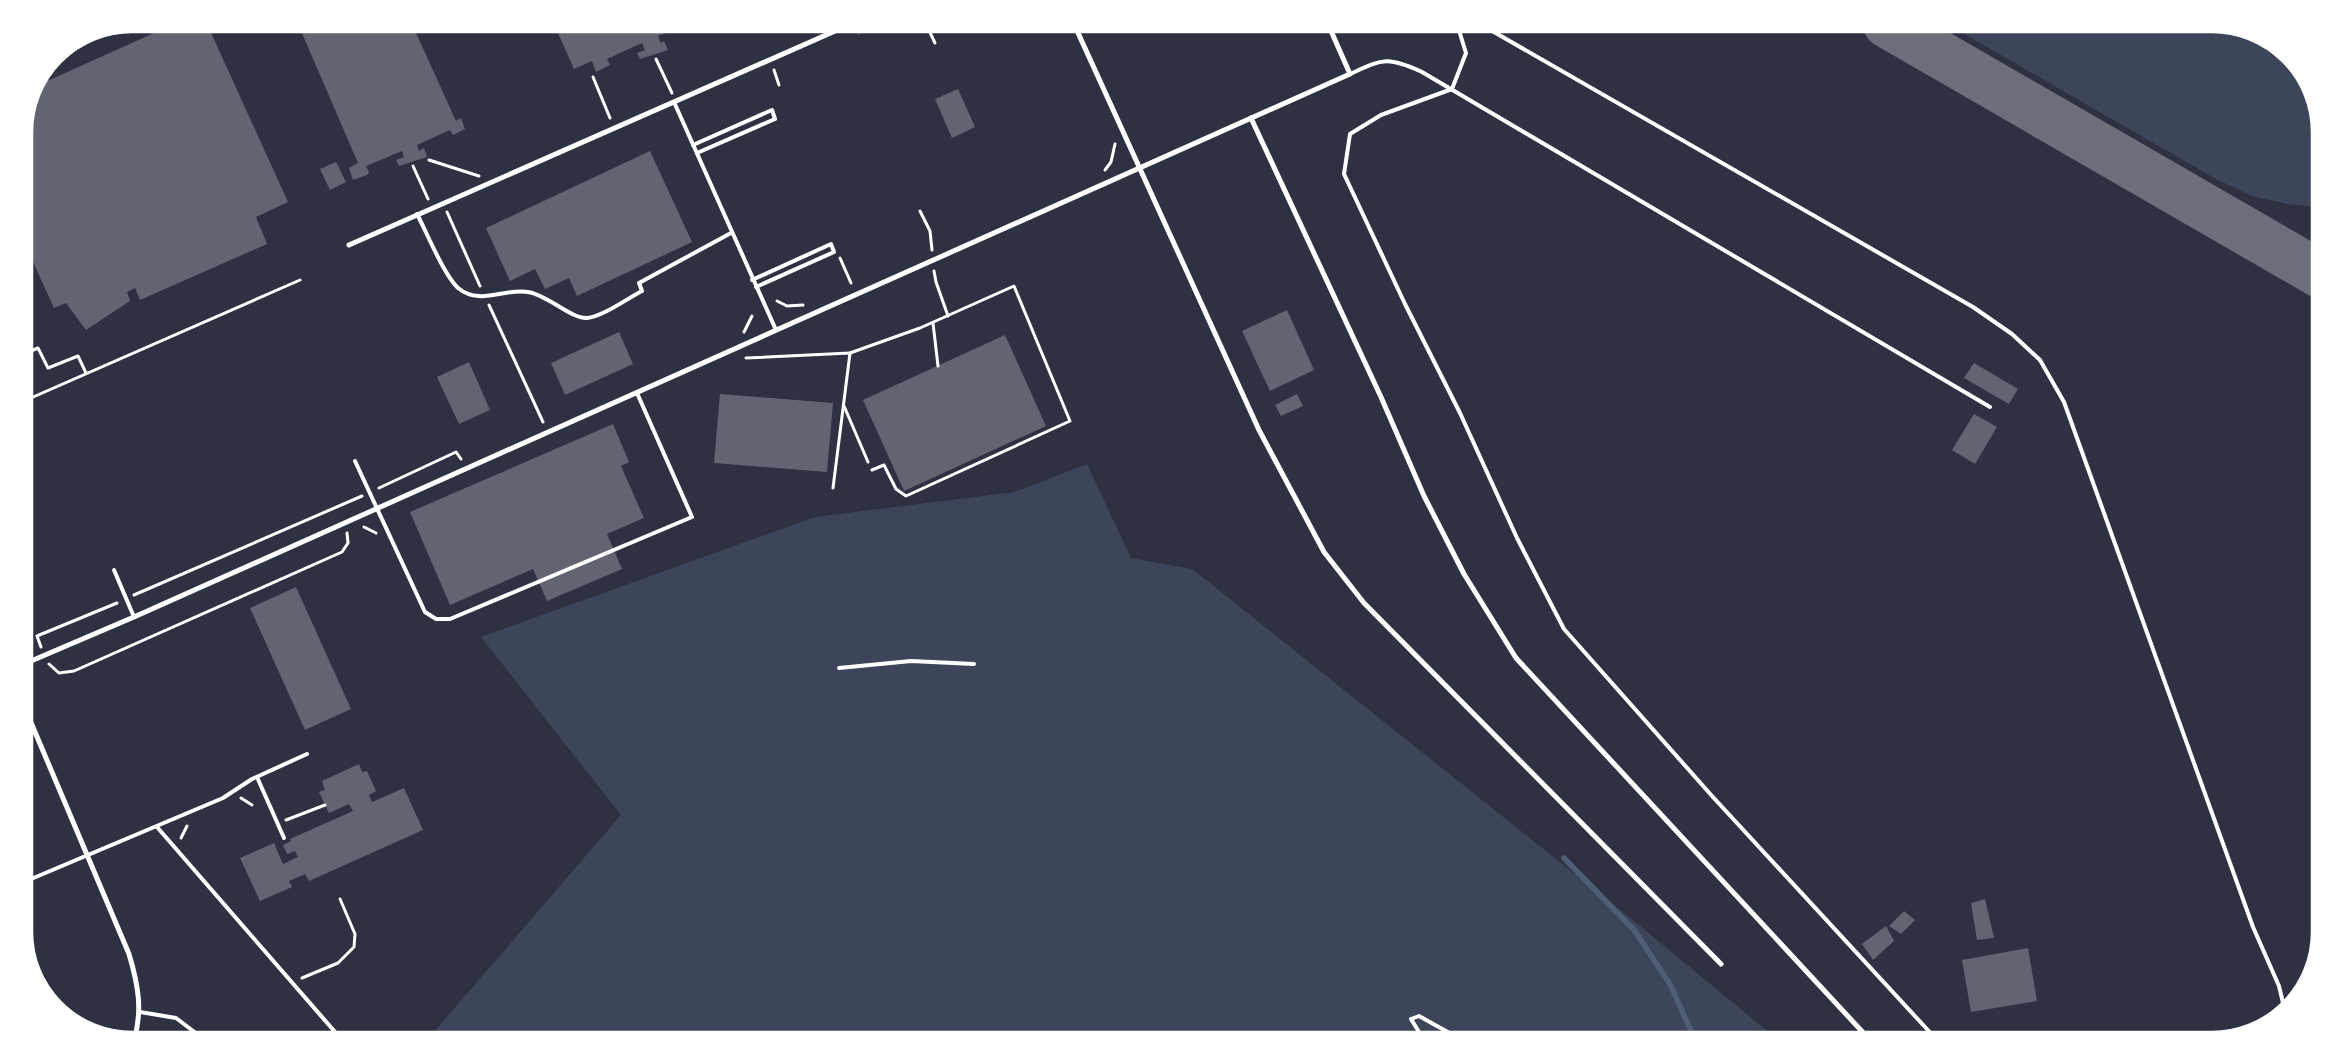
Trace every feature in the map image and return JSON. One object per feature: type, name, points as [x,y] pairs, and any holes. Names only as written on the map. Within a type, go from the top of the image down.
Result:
[{"type":"street","points":[[348,245],[557,155],[833,32]]},
{"type":"street","points":[[1078,32],[1259,430],[1324,552],[1364,603],[1721,964]]},
{"type":"street","points":[[33,660],[134,617],[1350,74],[1332,32]]},
{"type":"street","points":[[1251,118],[1381,397],[1424,496],[1464,574],[1516,658],[1863,1032]]},
{"type":"street","points":[[33,727],[129,954],[137,986],[140,1012],[136,1032]]},
{"type":"lane","points":[[1459,32],[1466,53],[1452,89],[1381,115],[1350,134],[1344,174],[1537,578],[1564,629],[1712,796],[1930,1032]]},
{"type":"lane","points":[[1494,32],[1973,307],[2012,334],[2040,360],[2064,402],[2253,927],[2279,986],[2283,1001]]},
{"type":"lane","points":[[1350,74],[1385,59],[1412,67],[1990,407]]},
{"type":"lane","points":[[674,102],[776,330]]},
{"type":"lane","points":[[693,146],[772,110],[775,119],[697,153]]},
{"type":"lane","points":[[417,214],[454,284],[466,293],[485,297],[518,291],[533,293],[576,315],[590,318],[642,291],[639,283],[732,233]]},
{"type":"lane","points":[[752,280],[831,244],[834,252],[756,287]]},
{"type":"lane","points":[[355,461],[425,612],[436,619],[450,619],[692,517],[637,393]]},
{"type":"lane","points":[[114,570],[134,617]]},
{"type":"lane","points":[[839,668],[911,661],[974,664]]},
{"type":"lane","points":[[33,878],[223,798],[257,777],[307,754]]},
{"type":"lane","points":[[257,777],[284,838]]},
{"type":"lane","points":[[157,827],[335,1032]]},
{"type":"lane","points":[[140,1012],[176,1018],[194,1032]]},
{"type":"lane","points":[[1419,1032],[1411,1019],[1419,1016],[1448,1032]]},
{"type":"path","points":[[930,32],[935,43]]},
{"type":"path","points":[[656,59],[672,93]]},
{"type":"path","points":[[593,78],[610,119]]},
{"type":"path","points":[[1101,172],[1111,162],[1115,148],[1114,138]]},
{"type":"path","points":[[429,160],[482,177]]},
{"type":"path","points":[[413,166],[428,199]]},
{"type":"path","points":[[443,203],[543,422]]},
{"type":"path","points":[[923,252],[941,244]]},
{"type":"path","points":[[840,257],[851,283]]},
{"type":"path","points":[[842,287],[860,279]]},
{"type":"path","points":[[33,397],[300,280]]},
{"type":"path","points":[[740,361],[748,357],[850,353],[933,323],[1014,286],[1070,421],[906,496],[896,489],[884,465],[872,470]]},
{"type":"path","points":[[777,301],[787,306],[801,306],[809,302]]},
{"type":"path","points":[[933,323],[938,366]]},
{"type":"path","points":[[33,350],[38,348],[48,368],[78,356],[86,373]]},
{"type":"path","points":[[833,488],[850,353]]},
{"type":"path","points":[[844,406],[868,462]]},
{"type":"path","points":[[278,823],[325,805]]},
{"type":"path","points":[[292,981],[338,963],[354,947],[355,934],[340,899]]},
{"type":"shaded area","points":[[1961,32],[2212,32],[2231,34],[2262,46],[2291,72],[2301,88],[2310,113],[2311,206],[2288,204],[2252,196],[2214,178]]},
{"type":"shaded area","points":[[1087,464],[1131,558],[1192,569],[1634,921],[1768,1032],[434,1032],[621,815],[481,637],[815,517],[1015,492]]},
{"type":"building","points":[[156,32],[211,32],[288,202],[256,217],[267,244],[140,300],[135,288],[127,292],[130,301],[86,330],[66,303],[54,308],[33,262],[33,119],[38,100],[46,81]]},
{"type":"building","points":[[301,32],[416,32],[456,121],[461,118],[465,129],[453,135],[450,130],[417,145],[419,151],[424,148],[427,157],[399,166],[396,160],[404,157],[402,151],[366,166],[369,172],[367,175],[353,180],[349,168],[358,163]]},
{"type":"building","points":[[558,32],[667,32],[658,36],[661,43],[664,41],[668,50],[640,59],[637,53],[645,50],[642,43],[607,59],[610,65],[596,72],[592,61],[574,69]]},
{"type":"building","points":[[958,89],[975,127],[952,138],[935,99]]},
{"type":"building","points":[[650,151],[692,242],[577,296],[569,278],[545,289],[535,269],[510,281],[486,228]]},
{"type":"building","points":[[336,162],[346,182],[330,190],[320,169]]},
{"type":"building","points":[[1287,310],[1314,370],[1270,391],[1242,331]]},
{"type":"building","points":[[619,332],[633,364],[565,395],[551,363]]},
{"type":"building","points":[[1005,335],[1046,426],[904,491],[863,400]]},
{"type":"building","points":[[469,362],[490,410],[459,424],[437,377]]},
{"type":"building","points":[[1974,363],[2018,389],[2009,404],[1964,378]]},
{"type":"building","points":[[720,394],[833,403],[827,472],[714,463]]},
{"type":"building","points":[[1297,394],[1303,406],[1281,416],[1275,405]]},
{"type":"building","points":[[1974,414],[1997,427],[1975,464],[1952,450]]},
{"type":"building","points":[[613,424],[629,462],[621,466],[644,518],[607,534],[622,569],[547,601],[533,569],[450,605],[410,512]]},
{"type":"building","points":[[296,587],[351,709],[305,730],[250,608]]},
{"type":"building","points":[[359,764],[362,772],[367,771],[376,791],[369,795],[372,802],[404,788],[423,830],[309,881],[305,874],[289,881],[292,887],[260,901],[240,858],[274,843],[283,864],[298,857],[295,851],[287,854],[283,845],[291,841],[290,839],[353,811],[349,804],[329,813],[319,792],[325,790],[322,781]]},
{"type":"building","points":[[1985,899],[1994,938],[1977,940],[1971,903]]},
{"type":"building","points":[[1904,911],[1915,920],[1901,934],[1889,926]]},
{"type":"building","points":[[1886,926],[1894,941],[1873,960],[1862,944]]},
{"type":"building","points":[[2028,948],[2037,1001],[1971,1012],[1962,960]]},
{"type":"waterway","points":[[1564,858],[1635,931],[1671,986],[1691,1032]]},
{"type":"taxiway","points":[[1901,32],[2311,269]]}]
